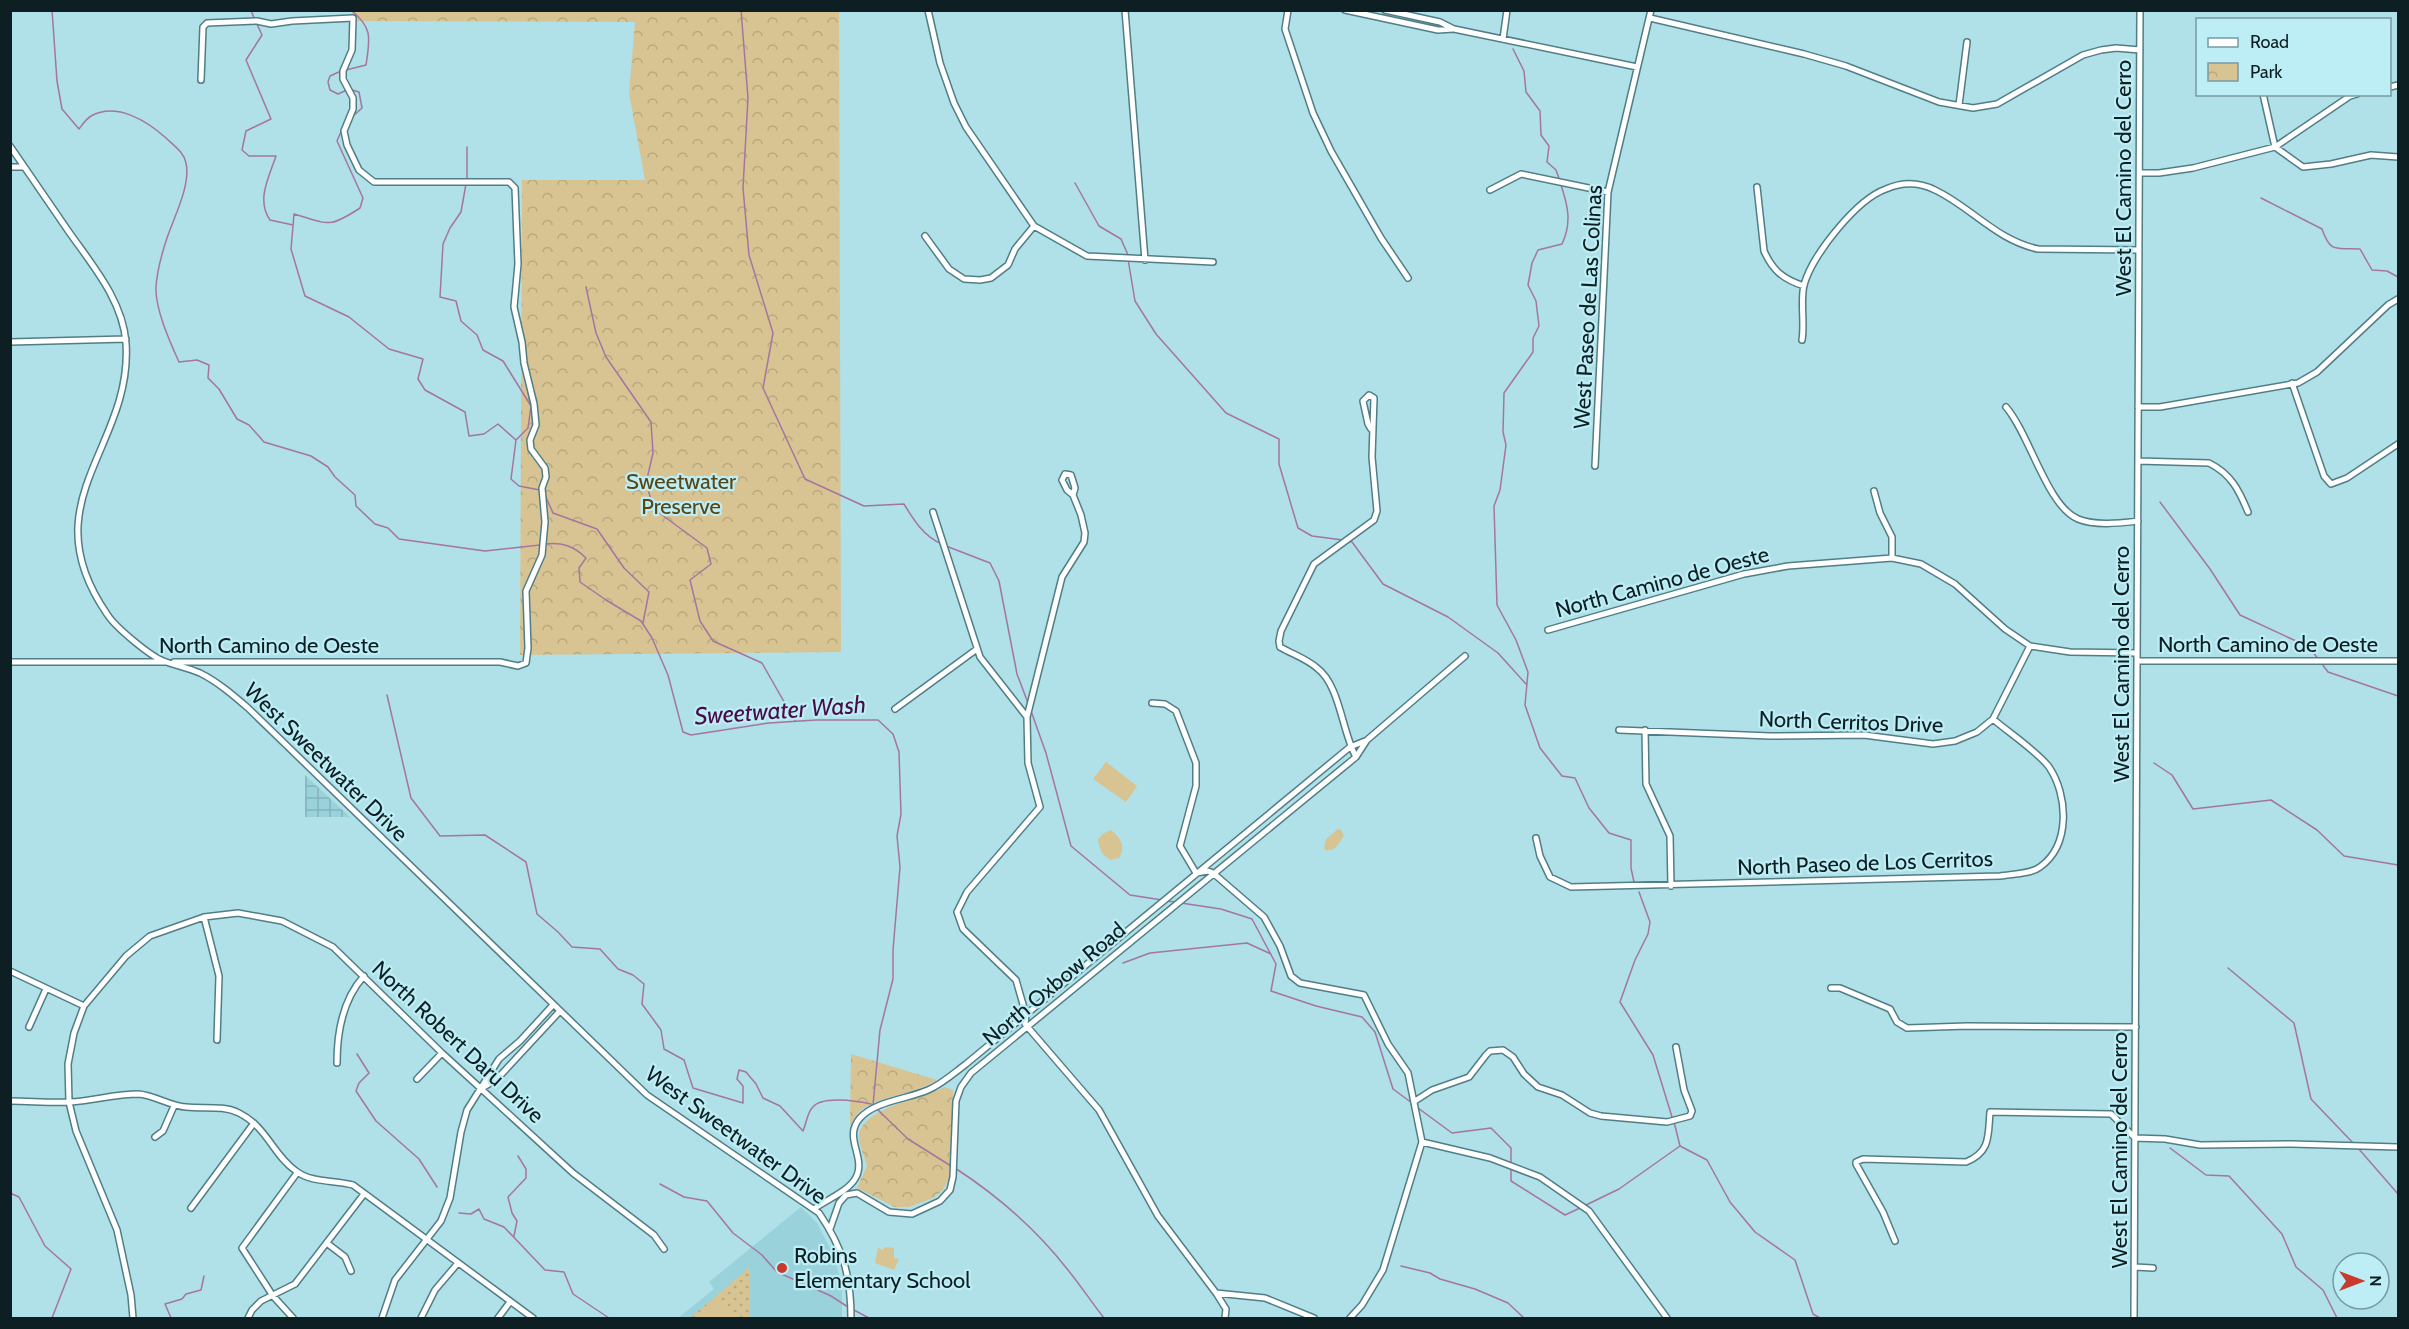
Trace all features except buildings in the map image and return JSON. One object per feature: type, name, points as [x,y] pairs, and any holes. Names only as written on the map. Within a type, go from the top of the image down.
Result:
[{"type":"street","points":[[928,10],[940,63],[954,103],[966,127],[1034,226],[1087,256],[1213,262]]},
{"type":"street","points":[[1125,10],[1145,260]]},
{"type":"street","points":[[1288,10],[1285,29],[1312,111],[1331,151],[1375,228],[1408,278]]},
{"type":"street","points":[[1345,10],[1438,30],[1454,28]]},
{"type":"street","points":[[1385,10],[1440,22],[1454,28],[1637,67]]},
{"type":"street","points":[[1503,39],[1507,10]]},
{"type":"street","name":"West Paseo de Las Colinas","points":[[1595,466],[1608,192],[1651,10]]},
{"type":"street","name":"West El Camino del Cerro","points":[[2134,1318],[2140,10]]},
{"type":"street","name":"North Camino de Oeste","points":[[10,662],[500,662],[518,666],[526,663],[528,648],[526,591],[542,555],[545,522],[542,488],[546,477],[545,468],[531,449],[530,440],[536,424],[534,404],[514,307],[518,264],[515,188],[509,182],[374,182],[359,170],[346,145],[344,131],[353,109],[353,98],[343,79],[343,71],[352,50],[353,18],[272,24],[257,21],[213,22],[203,27],[201,80]]},
{"type":"street","points":[[1650,18],[1804,54],[1846,66],[1939,102],[1972,108],[1997,104],[2083,56],[2116,48],[2140,50]]},
{"type":"street","points":[[1959,105],[1967,42]]},
{"type":"street","points":[[2263,96],[2275,147],[2303,167],[2331,164],[2371,155],[2398,157]]},
{"type":"street","points":[[2140,173],[2193,168],[2275,147],[2350,96]]},
{"type":"street","name":"West Sweetwater Drive","points":[[10,146],[112,294],[126,339],[126,373],[121,398],[88,478],[80,505],[78,532],[80,550],[90,587],[108,616],[125,633],[164,662],[201,674],[224,688],[248,708],[647,1095],[819,1212],[830,1228],[846,1263],[851,1318]]},
{"type":"street","points":[[10,167],[24,167]]},
{"type":"street","points":[[1491,190],[1521,174],[1608,192]]},
{"type":"street","points":[[1802,340],[1804,286],[1824,243],[1870,197],[1884,189],[1909,183],[1924,185],[1998,233],[2024,246],[2038,249],[2139,250]]},
{"type":"street","points":[[1757,187],[1764,250],[1768,260],[1783,278],[1804,286]]},
{"type":"street","points":[[925,236],[949,269],[964,279],[980,280],[991,278],[1008,265],[1015,249],[1034,226]]},
{"type":"street","points":[[2138,407],[2160,407],[2306,380],[2388,305],[2398,299]]},
{"type":"street","points":[[10,342],[126,339]]},
{"type":"street","points":[[2292,383],[2324,476],[2331,484],[2347,478],[2398,444]]},
{"type":"street","points":[[1356,757],[1350,747],[1334,693],[1319,668],[1280,647],[1279,641],[1281,631],[1314,564],[1374,520],[1377,511],[1371,429],[1375,408],[1374,398],[1369,395],[1365,397],[1363,404],[1371,429]]},
{"type":"street","points":[[2006,407],[2017,419],[2063,509],[2080,520],[2138,521]]},
{"type":"street","points":[[2138,461],[2209,463],[2220,468],[2235,483],[2247,512]]},
{"type":"street","points":[[1874,491],[1880,513],[1892,537],[1892,558]]},
{"type":"street","points":[[1073,495],[1085,533],[1084,542],[1062,577],[1027,717],[1028,763],[1040,807],[967,892],[957,912],[963,929],[1016,980],[1026,1015],[1025,1024],[1099,1110],[1158,1216],[1226,1309],[1225,1318]]},
{"type":"street","points":[[933,512],[980,657],[1027,717]]},
{"type":"street","name":"North Camino de Oeste","points":[[1548,630],[1744,574],[1788,566],[1892,558],[1921,564],[1955,584],[2005,629],[2030,646],[2070,652],[2137,653]]},
{"type":"street","name":"North Cerritos Drive","points":[[1619,730],[1770,736],[1864,735],[1933,744],[1955,741],[1977,732],[1993,719],[2030,646]]},
{"type":"street","points":[[895,709],[977,649]]},
{"type":"street","name":"North Oxbow Road","points":[[830,1228],[839,1203],[846,1195],[857,1193],[889,1212],[912,1215],[940,1201],[950,1190],[956,1101],[961,1087],[971,1074],[1356,757],[1367,740],[1465,656]]},
{"type":"street","name":"North Camino de Oeste","points":[[2137,661],[2398,661]]},
{"type":"street","points":[[1152,703],[1165,704],[1176,711],[1196,763],[1196,786],[1180,846],[1196,873],[1208,871],[1213,873],[1264,917],[1280,945],[1291,976],[1300,983],[1364,995],[1388,1044],[1408,1073],[1422,1142],[1383,1270],[1362,1305],[1350,1318]]},
{"type":"street","name":"North Paseo de Los Cerritos","points":[[1536,838],[1540,856],[1550,877],[1571,887],[2001,876],[2039,869],[2052,856],[2060,838],[2063,799],[2058,782],[2048,765],[1993,719]]},
{"type":"street","points":[[1645,730],[1646,784],[1670,836],[1671,886]]},
{"type":"street","name":"North Oxbow Road","points":[[814,1209],[829,1198],[843,1192],[854,1180],[860,1168],[859,1157],[853,1143],[853,1129],[861,1117],[883,1104],[927,1091],[940,1083],[1026,1015],[1350,747],[1367,740]]},
{"type":"street","name":"North Robert Daru Drive","points":[[84,1006],[126,956],[150,936],[204,917],[238,913],[282,921],[333,947],[442,1053],[573,1173],[654,1234],[664,1249]]},
{"type":"street","points":[[204,917],[219,976],[217,1040]]},
{"type":"street","points":[[10,971],[84,1006],[74,1033],[68,1064],[69,1102],[76,1131],[117,1230],[132,1295],[133,1318]]},
{"type":"street","points":[[337,1063],[337,1032],[352,988],[364,976]]},
{"type":"street","points":[[1831,988],[1840,988],[1890,1009],[1897,1022],[1907,1028],[2136,1027]]},
{"type":"street","points":[[29,1027],[46,989]]},
{"type":"street","points":[[382,1318],[395,1280],[441,1221],[450,1198],[460,1132],[467,1110],[499,1059],[520,1041],[553,1005]]},
{"type":"street","points":[[481,1088],[497,1079],[560,1011]]},
{"type":"street","points":[[1415,1101],[1432,1090],[1468,1077],[1485,1054],[1490,1051],[1503,1050],[1514,1057],[1524,1074],[1538,1087],[1562,1095],[1590,1113],[1667,1122],[1679,1120],[1690,1116],[1692,1111],[1683,1090],[1676,1047]]},
{"type":"street","points":[[417,1079],[442,1053]]},
{"type":"street","points":[[10,1101],[69,1102],[137,1094],[156,1098],[174,1106],[223,1108],[238,1113],[254,1123],[267,1136],[281,1158],[297,1173],[316,1179],[336,1180],[352,1185],[533,1318]]},
{"type":"street","points":[[155,1137],[163,1131],[174,1106]]},
{"type":"street","points":[[1895,1241],[1883,1212],[1856,1164],[1860,1159],[1966,1162],[1980,1154],[1986,1147],[1990,1112],[2111,1114],[2135,1138],[2165,1139],[2200,1145],[2292,1144],[2398,1147]]},
{"type":"street","points":[[191,1208],[254,1123]]},
{"type":"street","points":[[1422,1142],[1490,1158],[1540,1177],[1589,1211],[1667,1318]]},
{"type":"street","points":[[292,1318],[273,1296],[242,1250],[243,1245],[297,1173]]},
{"type":"street","points":[[248,1318],[261,1301],[296,1284],[364,1194]]},
{"type":"street","points":[[328,1244],[345,1257],[351,1271]]},
{"type":"street","points":[[421,1318],[435,1290],[458,1263]]},
{"type":"street","name":"West El Camino del Cerro","points":[[2134,1267],[2153,1268]]},
{"type":"street","points":[[1216,1293],[1265,1298],[1314,1318]]},
{"type":"street","points":[[498,1318],[510,1302]]},
{"type":"shaded area","points":[[305,775],[350,817],[305,817]]},
{"type":"shaded area","name":"Robins Elementary School","points":[[801,1207],[817,1223],[833,1254],[842,1284],[842,1318],[678,1318],[714,1289],[709,1282]]},
{"type":"green space","name":"Sweetwater Preserve","points":[[352,11],[839,11],[841,652],[520,655],[522,180],[645,180],[629,93],[635,22],[352,21]]},
{"type":"green space","points":[[1106,762],[1137,786],[1126,802],[1093,779]]},
{"type":"green space","points":[[1338,829],[1344,836],[1340,842],[1333,849],[1324,849],[1326,839]]},
{"type":"green space","points":[[1111,830],[1120,839],[1122,850],[1119,858],[1111,860],[1102,852],[1098,839]]},
{"type":"green space","points":[[851,1054],[937,1080],[919,1089],[870,1105],[860,1111],[850,1125]]},
{"type":"green space","points":[[945,1087],[953,1090],[950,1176],[943,1190],[933,1198],[909,1207],[895,1207],[857,1188],[867,1166],[859,1139],[861,1128],[880,1112]]},
{"type":"green space","points":[[878,1247],[882,1250],[885,1247],[894,1248],[894,1258],[899,1259],[894,1270],[875,1263]]},
{"type":"green space","points":[[749,1268],[750,1318],[690,1318]]},
{"type":"green space","points":[[718,1302],[732,1318],[698,1318]]},
{"type":"waterway","name":"Sweetwater Wash","points":[[52,10],[57,81],[62,109],[79,129],[91,116],[101,112],[121,112],[150,125],[178,149],[185,159],[187,172],[184,191],[163,250],[156,287],[160,315],[179,362],[197,360],[209,365],[208,378],[219,389],[237,419],[249,425],[264,442],[311,456],[328,467],[335,477],[355,495],[356,506],[375,524],[388,528],[399,539],[485,551],[540,545]]},
{"type":"waterway","points":[[251,10],[254,18]]},
{"type":"waterway","points":[[346,70],[366,65],[369,40],[363,22],[351,10]]},
{"type":"waterway","points":[[741,10],[748,98],[743,188],[749,255],[773,333],[763,388],[805,479],[864,506],[904,504],[924,532],[942,544]]},
{"type":"waterway","points":[[256,22],[262,35],[246,60],[271,119],[246,131],[242,150],[249,156],[276,156],[265,188],[264,205],[270,220],[293,225]]},
{"type":"waterway","points":[[1513,49],[1524,71],[1526,92],[1540,111],[1541,135],[1549,146],[1547,162],[1556,170],[1560,181]]},
{"type":"waterway","points":[[341,71],[330,76],[328,82],[330,90],[338,94],[347,90]]},
{"type":"waterway","points":[[352,90],[359,92],[362,108],[352,117]]},
{"type":"waterway","points":[[343,127],[337,141],[363,198],[360,208],[334,222],[322,222],[294,214],[291,249],[305,296],[349,317],[389,349],[423,359],[418,379],[425,390],[465,412],[469,436],[484,434],[498,424],[516,440],[511,479],[519,486],[540,490]]},
{"type":"waterway","points":[[467,147],[467,179]]},
{"type":"waterway","points":[[1075,183],[1099,226],[1121,239],[1128,255]]},
{"type":"waterway","points":[[466,184],[461,212],[443,244],[440,297],[456,301],[461,321],[477,335],[483,350],[503,361],[531,406],[528,428],[516,440]]},
{"type":"waterway","points":[[1561,185],[1568,214],[1567,229],[1562,244],[1538,250],[1532,263],[1528,285],[1536,301],[1539,326],[1533,338],[1533,352],[1504,393],[1503,432],[1506,445],[1500,490],[1494,506],[1497,605],[1516,640],[1528,672],[1525,705],[1540,748],[1562,776],[1575,778],[1589,808],[1609,833],[1631,840],[1631,868],[1634,882]]},
{"type":"waterway","points":[[2261,198],[2322,229],[2328,243],[2332,246],[2340,249],[2360,249],[2372,270],[2387,271],[2398,277]]},
{"type":"waterway","points":[[1128,259],[1135,301],[1156,334],[1226,413],[1279,439],[1279,464],[1298,528],[1312,536],[1343,540]]},
{"type":"waterway","points":[[586,287],[596,333],[606,357],[651,422],[653,453],[646,483],[654,509],[707,548],[711,564],[690,580],[700,621],[713,641],[762,663],[795,721]]},
{"type":"waterway","points":[[545,495],[553,513],[597,529],[624,568],[649,592],[643,623]]},
{"type":"waterway","points":[[2160,502],[2210,569],[2240,615],[2309,647],[2319,660]]},
{"type":"waterway","points":[[1348,541],[1352,542],[1383,584],[1448,617],[1498,653],[1526,684]]},
{"type":"waterway","name":"Sweetwater Wash","points":[[545,544],[567,546],[586,558],[579,568],[580,582],[641,621],[652,638],[668,675],[683,732],[691,735],[769,723],[816,720],[878,720],[893,734],[899,752],[901,814],[897,836],[900,867],[893,950],[893,979],[880,1030],[873,1105]]},
{"type":"waterway","points":[[946,546],[990,563],[999,581],[1017,674],[1028,703]]},
{"type":"waterway","points":[[2322,664],[2328,672],[2398,696]]},
{"type":"waterway","points":[[387,695],[411,798],[440,836],[485,835],[526,862],[537,914],[572,947],[600,949],[618,969],[633,975],[644,984],[642,1004],[661,1030],[664,1049],[684,1060],[693,1088],[743,1103],[743,1086],[737,1079],[739,1070],[746,1072],[756,1084],[763,1098],[780,1106],[803,1131],[812,1108],[823,1101],[840,1100],[871,1104]]},
{"type":"waterway","points":[[1031,711],[1046,753],[1071,846],[1130,895],[1162,900]]},
{"type":"waterway","points":[[2154,763],[2172,775],[2193,809],[2271,800],[2317,830],[2344,856],[2398,865]]},
{"type":"waterway","points":[[1639,892],[1650,922],[1648,934],[1635,960],[1620,1002],[1653,1055],[1672,1117]]},
{"type":"waterway","points":[[1166,901],[1177,902]]},
{"type":"waterway","points":[[1181,903],[1221,909],[1252,919],[1276,964],[1271,991],[1316,1006],[1362,1017],[1375,1032],[1393,1089],[1412,1103]]},
{"type":"waterway","points":[[1123,963],[1150,953],[1247,943],[1271,954]]},
{"type":"waterway","points":[[2228,968],[2294,1023],[2311,1099],[2354,1144]]},
{"type":"waterway","points":[[357,1054],[369,1073],[359,1083],[356,1091],[376,1121],[419,1159],[437,1187]]},
{"type":"waterway","points":[[1418,1108],[1452,1133],[1491,1128],[1511,1148],[1511,1165]]},
{"type":"waterway","name":"Sweetwater Wash","points":[[877,1109],[908,1139],[951,1166]]},
{"type":"waterway","points":[[1674,1122],[1680,1146],[1707,1160],[1730,1202],[1755,1232],[1795,1260],[1813,1314],[1820,1318]]},
{"type":"waterway","points":[[1584,1206],[1619,1189],[1680,1146]]},
{"type":"waterway","points":[[2170,1148],[2206,1175],[2229,1176],[2282,1234],[2296,1267],[2323,1290],[2337,1318]]},
{"type":"waterway","points":[[2358,1148],[2398,1194]]},
{"type":"waterway","points":[[514,1236],[517,1221],[512,1213],[508,1197],[526,1178],[526,1169],[518,1156]]},
{"type":"waterway","name":"Sweetwater Wash","points":[[955,1168],[986,1190],[1030,1228],[1056,1255],[1104,1318]]},
{"type":"waterway","points":[[1511,1170],[1511,1181],[1565,1215],[1580,1208]]},
{"type":"waterway","points":[[660,1184],[684,1197],[707,1201],[733,1233],[762,1255],[777,1272],[831,1296],[848,1307]]},
{"type":"waterway","points":[[10,1193],[19,1197],[45,1246],[71,1269],[52,1318]]},
{"type":"waterway","points":[[459,1213],[471,1214],[479,1209],[484,1219],[504,1227],[545,1270],[564,1272],[573,1294],[609,1318]]},
{"type":"waterway","points":[[1401,1266],[1430,1273],[1440,1279],[1475,1289],[1508,1303],[1524,1318]]},
{"type":"waterway","points":[[171,1318],[165,1304],[201,1290],[204,1276]]},
{"type":"waterway","points":[[852,1309],[869,1318]]},
{"type":"place","name":"Robins Elementary School","points":[[782,1268]]}]
